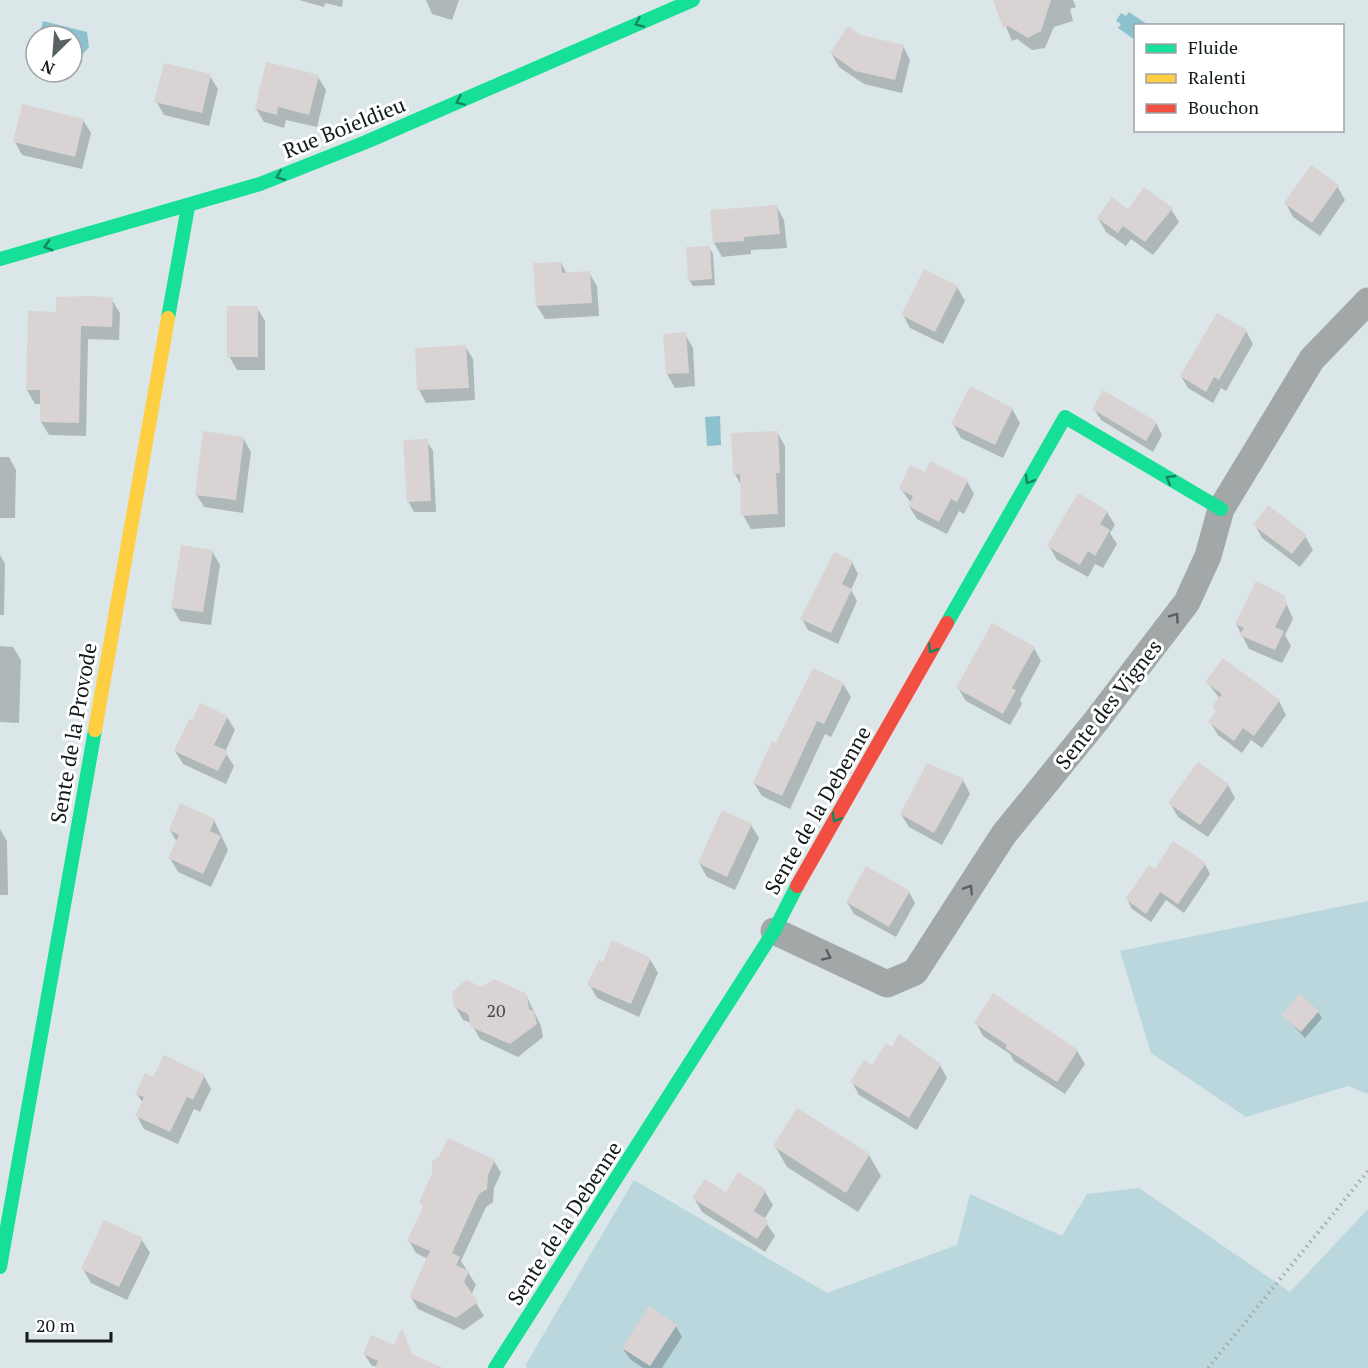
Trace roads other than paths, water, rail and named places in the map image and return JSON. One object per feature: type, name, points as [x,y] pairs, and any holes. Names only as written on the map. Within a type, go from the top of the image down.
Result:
[{"type":"street","name":"Rue Boieldieu","points":[[0,259],[188,207],[260,184],[366,142],[693,0]]},
{"type":"street","name":"Sente de la Provode","points":[[0,1267],[188,207]]},
{"type":"street","name":"Sente des Vignes","points":[[774,931],[887,984],[915,972],[1004,834],[1109,705],[1187,602],[1208,556],[1221,509],[1312,359],[1368,301]]},
{"type":"street","name":"Sente de la Debenne","points":[[495,1368],[774,931],[777,921],[1065,417],[1221,509]]},
{"type":"water","points":[[1129,12],[1147,24],[1134,24],[1134,39],[1118,28],[1121,24],[1116,21],[1121,13],[1126,16]]},
{"type":"water","points":[[84,31],[87,32],[89,47],[84,53]]},
{"type":"water","points":[[720,416],[721,445],[707,446],[705,417]]}]
